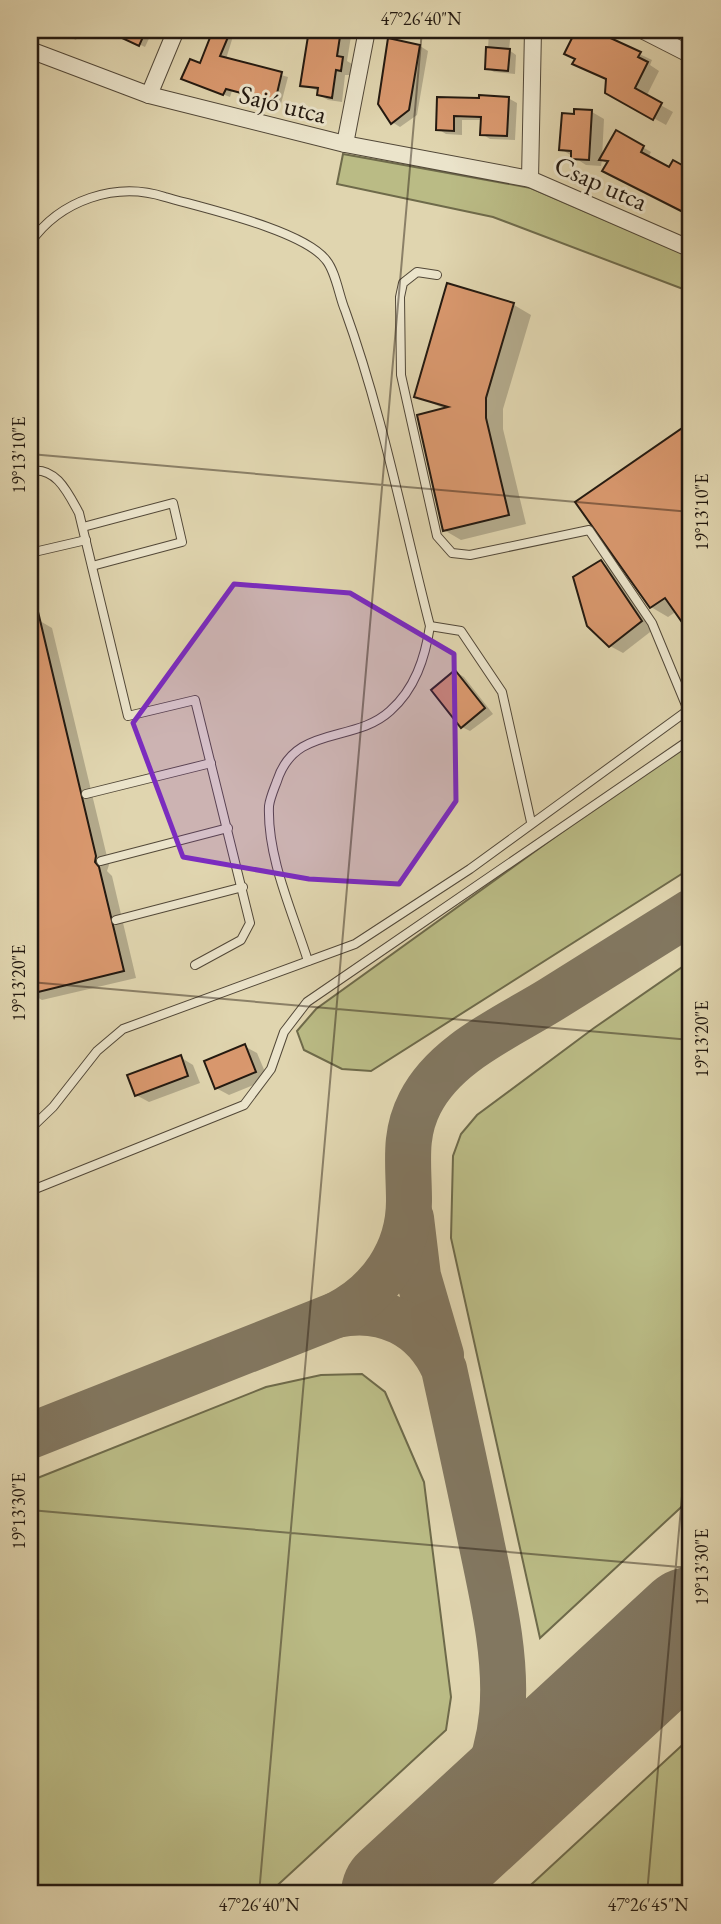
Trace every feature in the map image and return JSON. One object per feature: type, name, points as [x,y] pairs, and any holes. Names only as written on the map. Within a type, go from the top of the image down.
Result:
[{"type":"street","points":[[149,95],[176,30]]},
{"type":"street","points":[[345,145],[366,30]]},
{"type":"street","points":[[530,179],[533,30]]},
{"type":"street","points":[[642,30],[691,55]]},
{"type":"street","name":"Sajó utca","points":[[30,51],[149,95],[345,145],[530,179]]},
{"type":"street","name":"Csap utca","points":[[530,179],[691,249]]},
{"type":"lane","points":[[30,243],[67,209],[90,197],[116,191],[145,190],[290,235],[326,260],[359,348],[430,626],[425,658],[405,693],[389,713],[296,749],[281,769],[269,805],[274,853],[308,961]]},
{"type":"lane","points":[[30,1129],[52,1107],[97,1051],[123,1029],[355,944],[470,869],[531,822],[690,709],[652,624],[589,530],[470,555],[452,553],[437,536],[401,375],[400,297],[403,283],[416,272],[437,275]]},
{"type":"lane","points":[[30,471],[38,469],[53,475],[65,487],[83,527],[128,716],[195,700],[250,913],[247,934],[195,965]]},
{"type":"lane","points":[[83,527],[173,503],[182,542],[92,566]]},
{"type":"lane","points":[[30,554],[86,540]]},
{"type":"lane","points":[[430,626],[461,631],[502,692],[531,822]]},
{"type":"lane","points":[[30,1191],[244,1105],[271,1069],[284,1032],[307,1002],[691,739]]},
{"type":"lane","points":[[86,794],[211,763]]},
{"type":"lane","points":[[101,861],[228,828]]},
{"type":"lane","points":[[116,920],[243,887]]},
{"type":"highlighted area","points":[[234,584],[350,593],[454,654],[456,801],[399,884],[309,879],[183,857],[133,723]]},
{"type":"green space","points":[[343,154],[531,188],[691,257],[691,292],[493,217],[337,184]]},
{"type":"green space","points":[[691,739],[691,868],[371,1071],[342,1069],[304,1050],[297,1031],[316,1009]]},
{"type":"green space","points":[[691,961],[691,1498],[540,1638],[451,1238],[453,1156],[461,1134],[477,1115],[594,1028]]},
{"type":"green space","points":[[362,1374],[385,1392],[424,1482],[451,1697],[446,1730],[268,1894],[30,1894],[30,1481],[266,1387],[321,1375]]},
{"type":"green space","points":[[691,1737],[691,1894],[521,1894]]},
{"type":"building","points":[[105,30],[146,30],[139,46]]},
{"type":"building","points":[[213,30],[231,30],[220,56],[282,72],[275,102],[226,89],[223,95],[181,79],[190,59],[200,63]]},
{"type":"building","points":[[309,30],[341,30],[337,56],[343,57],[341,71],[336,70],[332,98],[317,95],[318,88],[300,86]]},
{"type":"building","points":[[576,30],[593,30],[641,52],[638,57],[648,62],[635,88],[662,103],[653,120],[605,93],[606,79],[572,64],[575,59],[564,54]]},
{"type":"building","points":[[388,38],[420,45],[409,110],[391,124],[378,104]]},
{"type":"building","points":[[486,47],[510,49],[508,71],[485,69]]},
{"type":"building","points":[[479,95],[509,97],[507,136],[480,135],[481,117],[454,116],[454,131],[436,130],[437,97],[479,98]]},
{"type":"building","points":[[574,109],[592,110],[589,160],[571,159],[571,151],[559,150],[562,113],[574,114]]},
{"type":"building","points":[[616,130],[644,146],[641,152],[669,167],[673,160],[691,170],[691,216],[602,171],[608,161],[599,160]]},
{"type":"building","points":[[447,283],[514,303],[486,398],[486,418],[509,515],[443,531],[417,415],[448,407],[414,397]]},
{"type":"building","points":[[691,422],[691,635],[665,598],[650,608],[575,502]]},
{"type":"building","points":[[601,560],[642,621],[609,647],[587,626],[573,577]]},
{"type":"building","points":[[30,599],[35,599],[96,856],[95,862],[99,867],[124,971],[30,994]]},
{"type":"building","points":[[455,670],[485,708],[461,728],[431,690]]},
{"type":"building","points":[[245,1044],[256,1072],[215,1089],[204,1061]]},
{"type":"building","points":[[181,1055],[188,1076],[135,1096],[127,1075]]},
{"type":"taxiway","points":[[30,1436],[336,1315],[366,1295],[389,1268],[404,1237],[408,1219],[408,1151],[411,1127],[420,1103],[431,1085],[478,1043],[691,912]]},
{"type":"taxiway","points":[[411,1218],[418,1276],[441,1355]]},
{"type":"taxiway","points":[[336,1315],[370,1313],[386,1316],[413,1330],[436,1354],[444,1369],[492,1593],[503,1676],[502,1714],[496,1751],[482,1788],[461,1826],[430,1865]]},
{"type":"runway","points":[[398,1894],[691,1624]]}]
